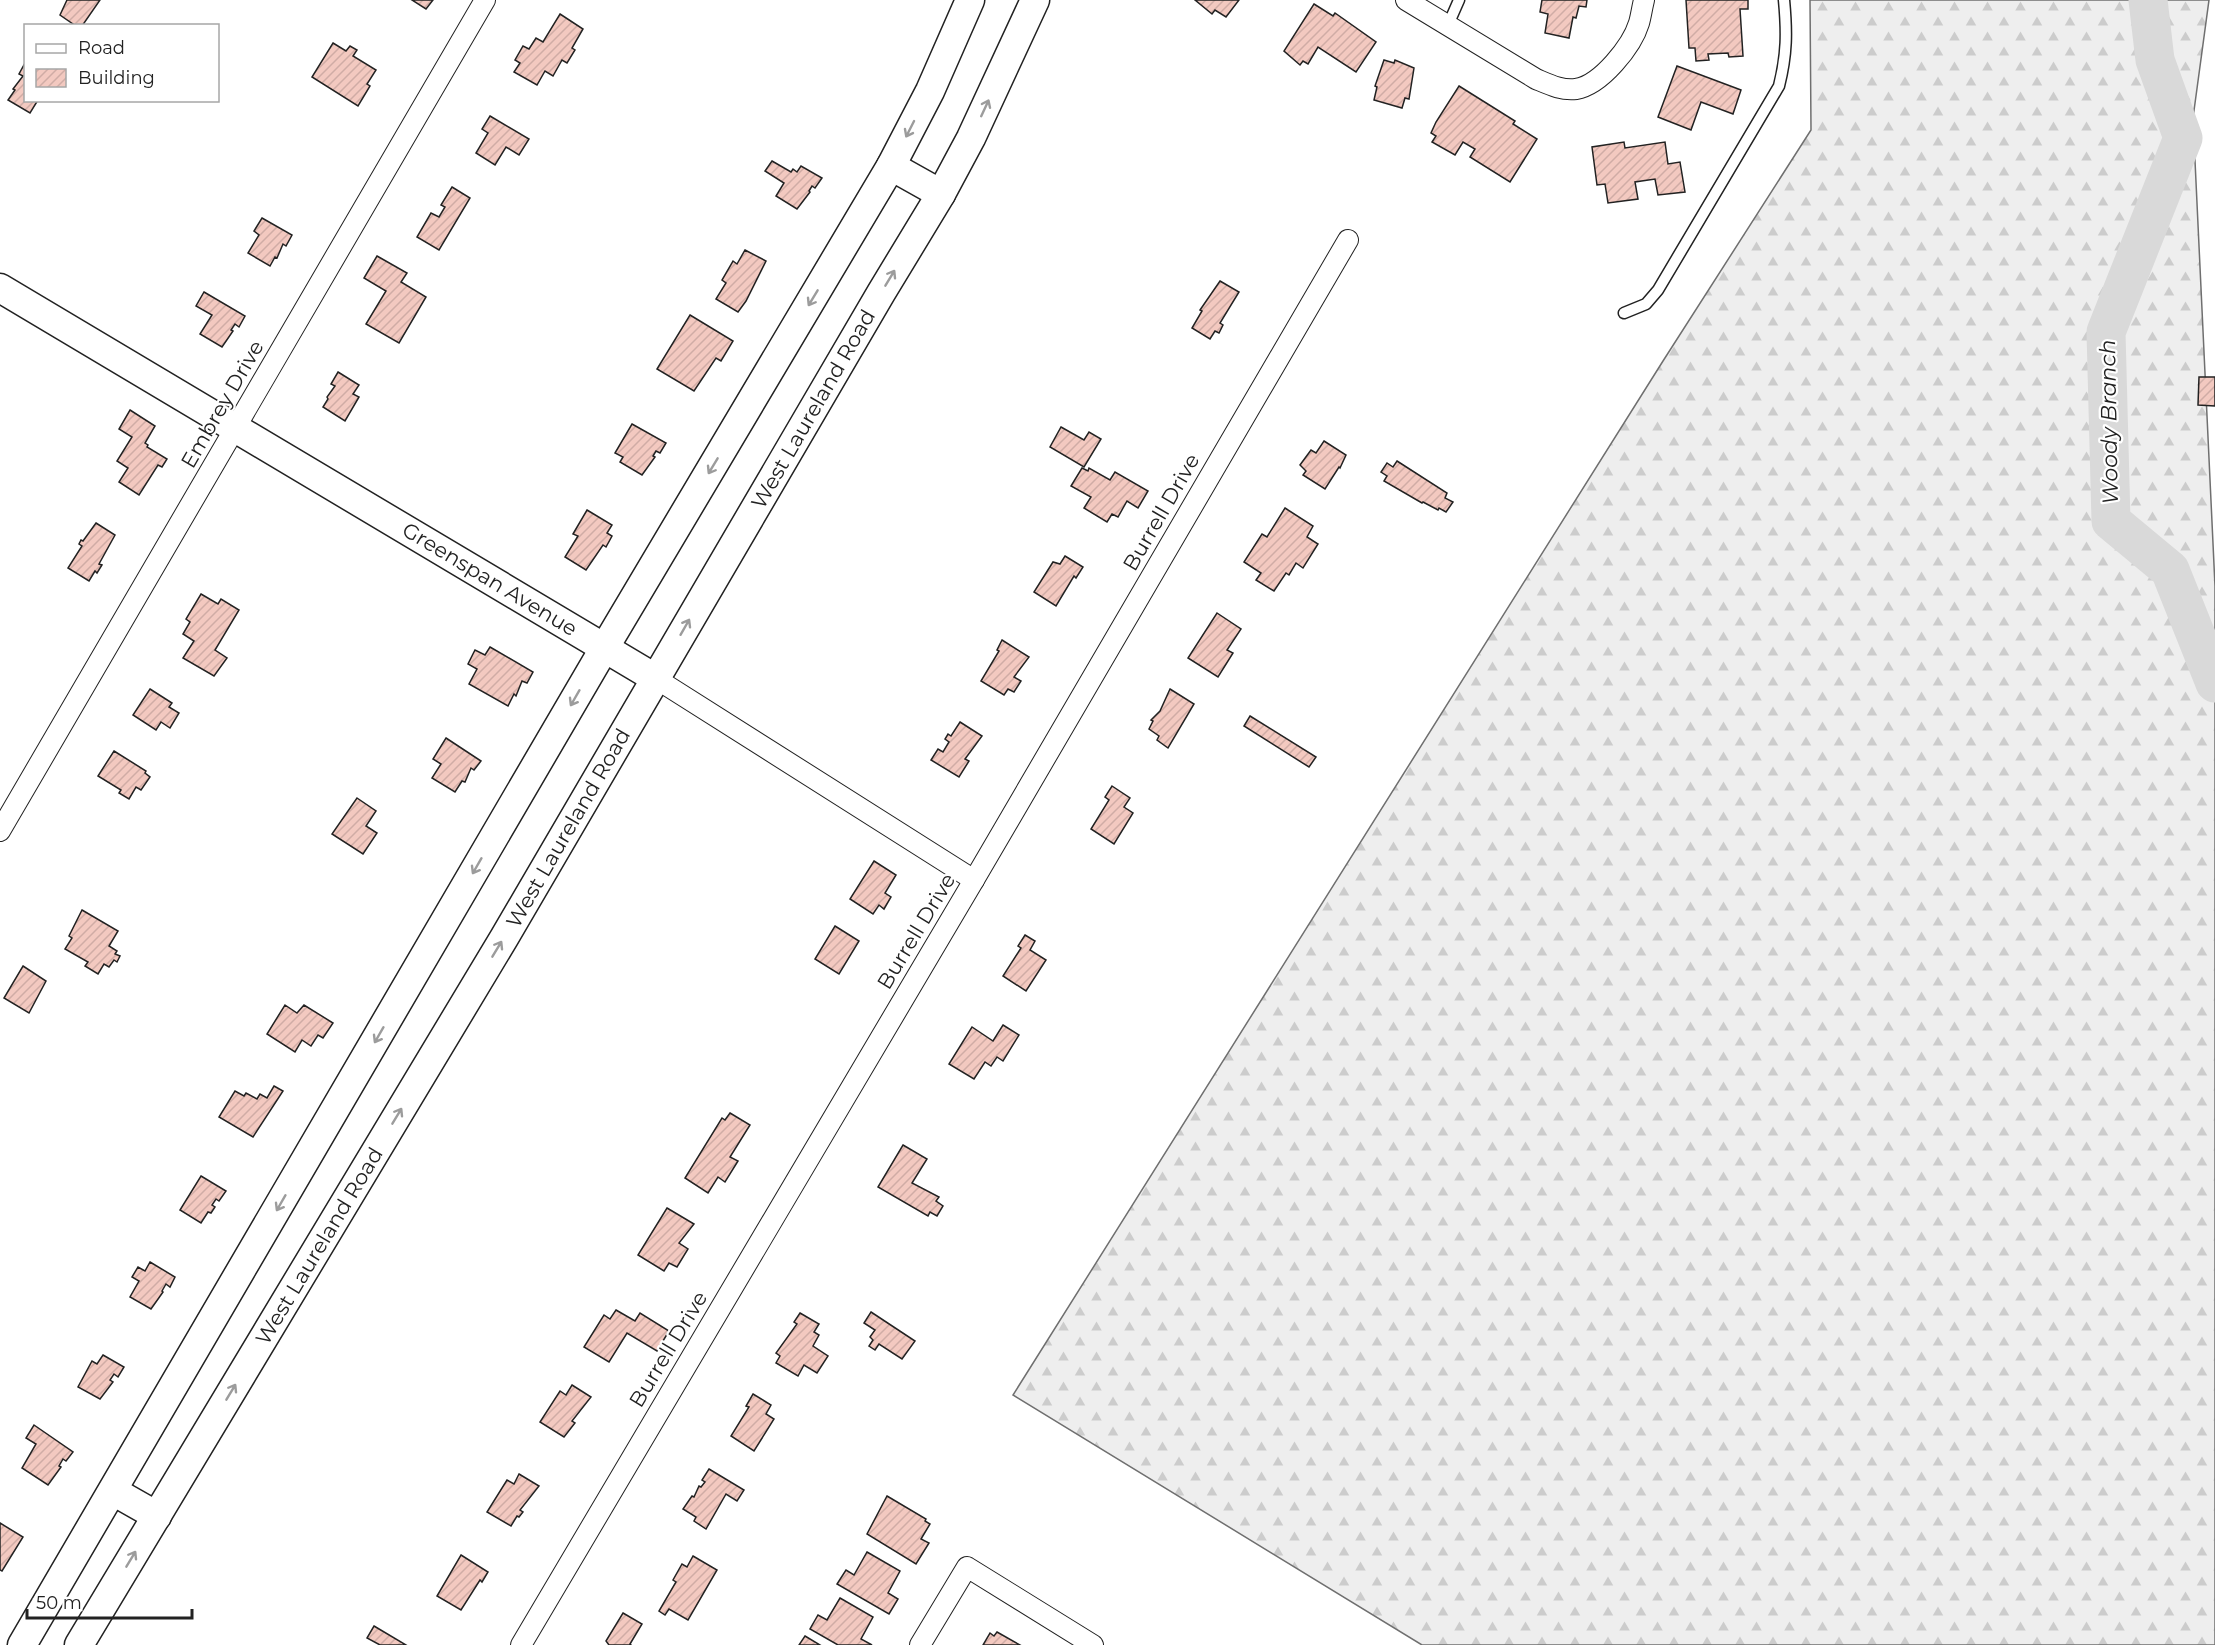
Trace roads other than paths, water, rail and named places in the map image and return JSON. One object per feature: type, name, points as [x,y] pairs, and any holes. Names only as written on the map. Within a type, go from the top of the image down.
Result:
[{"type":"main road","points":[[22,1645],[605,647],[891,165],[930,91],[970,0]]},
{"type":"main road","name":"West Laureland Road","points":[[80,1645],[504,938],[881,292],[941,194],[971,138],[1035,0]]},
{"type":"main road","points":[[891,165],[941,194]]},
{"type":"main road","name":"Greenspan Avenue","points":[[0,288],[655,678]]},
{"type":"main road","points":[[113,1491],[157,1516]]},
{"type":"street","name":"Embrey Drive","points":[[0,831],[485,0]]},
{"type":"street","points":[[1406,0],[1536,79],[1556,87],[1576,89],[1597,81],[1618,59],[1639,25],[1644,0]]},
{"type":"street","name":"Burrell Drive","points":[[522,1645],[974,880],[1348,240]]},
{"type":"street","name":"Greenspan Avenue","points":[[655,678],[974,880]]},
{"type":"street","points":[[920,1645],[967,1567],[1093,1645]]},
{"type":"lane","points":[[1448,25],[1459,0]]},
{"type":"lane","points":[[1624,313],[1646,304],[1658,290],[1779,86],[1788,40],[1784,0]]},
{"type":"waterway","name":"Woody Branch","points":[[2148,0],[2155,60],[2183,138],[2106,332],[2111,521],[2170,570],[2215,683]]}]
